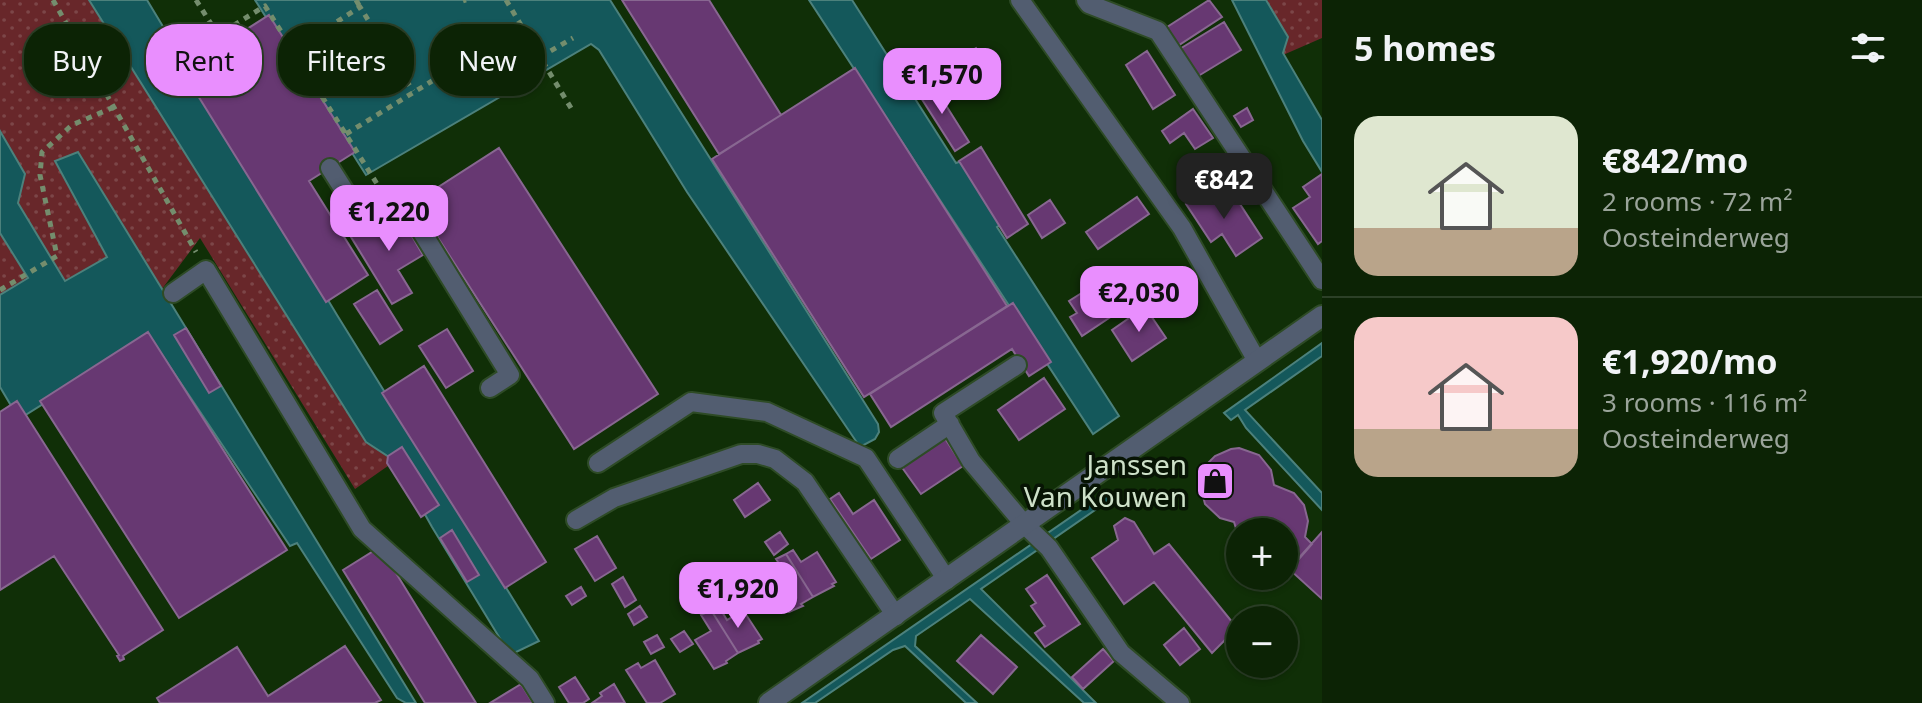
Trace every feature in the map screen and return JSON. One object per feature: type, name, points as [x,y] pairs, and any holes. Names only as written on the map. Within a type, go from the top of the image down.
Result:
[{"type":"street","points":[[769,703],[947,580],[1037,536],[1257,361],[1322,316]]},
{"type":"lane","points":[[1020,0],[1182,228],[1257,361]]},
{"type":"lane","points":[[1086,0],[1089,4],[1158,31],[1322,280]]},
{"type":"lane","points":[[330,168],[363,220],[401,198],[510,375],[490,388]]},
{"type":"lane","points":[[173,293],[206,270],[362,529],[530,679],[545,703]]},
{"type":"lane","points":[[1017,365],[943,413],[971,461],[1037,536],[1121,653],[1180,703]]},
{"type":"lane","points":[[598,463],[691,402],[767,412],[866,458],[947,580]]},
{"type":"lane","points":[[898,459],[950,424]]},
{"type":"lane","points":[[576,520],[614,498],[741,454],[758,454],[775,459],[805,482],[896,616]]},
{"type":"path","points":[[53,0],[206,270]]},
{"type":"path","points":[[196,0],[218,35],[265,6],[390,205]]},
{"type":"path","points":[[356,0],[371,24]]},
{"type":"path","points":[[506,0],[520,24]]},
{"type":"path","points":[[333,24],[360,7]]},
{"type":"path","points":[[545,54],[573,38]]},
{"type":"path","points":[[545,65],[571,108]]},
{"type":"path","points":[[346,134],[405,96]]},
{"type":"path","points":[[0,290],[57,256],[40,175],[42,152],[72,125],[114,107]]},
{"type":"shaded area","points":[[0,0],[89,0],[104,24],[24,24],[24,96],[130,96],[130,65],[146,96],[149,96],[366,442],[395,461],[355,489],[200,238],[162,289],[78,152],[56,162],[107,257],[65,282],[18,203],[25,173],[0,131]]},
{"type":"shaded area","points":[[1266,0],[1322,0],[1322,38],[1283,55],[1287,37]]},
{"type":"shaded area","points":[[0,233],[28,278],[0,295]]},
{"type":"water","points":[[89,0],[147,0],[161,24],[146,24],[146,91],[130,65],[130,24],[104,24]]},
{"type":"water","points":[[255,0],[610,0],[878,424],[879,432],[875,439],[860,447],[687,192],[599,50],[591,44],[545,71],[545,24],[430,24],[430,96],[502,96],[366,175],[316,96],[414,96],[414,24],[278,24],[278,36]]},
{"type":"water","points":[[809,0],[852,0],[956,163],[976,156],[1012,217],[997,227],[1119,416],[1093,434]]},
{"type":"water","points":[[1232,0],[1266,0],[1288,37],[1283,53],[1322,120],[1322,172],[1303,141]]},
{"type":"water","points":[[149,96],[205,96],[539,641],[510,655],[395,461],[366,442]]},
{"type":"water","points":[[0,131],[25,174],[18,203],[65,281],[107,257],[55,161],[78,152],[416,703],[406,703],[397,698],[297,543],[290,546],[150,337],[19,419],[0,387],[0,295],[28,278],[0,233]]},
{"type":"water","points":[[1322,343],[1322,356],[1245,410],[1322,493],[1322,510],[1246,428],[1238,415],[1231,420],[1224,413]]},
{"type":"water","points":[[1107,492],[1111,499],[981,589],[1096,703],[1084,703],[970,599],[916,636],[915,646],[977,703],[966,703],[905,646],[893,650],[815,703],[802,703]]},
{"type":"building","points":[[622,0],[709,0],[781,115],[719,154]]},
{"type":"building","points":[[1209,0],[1222,17],[1176,47],[1164,29]]},
{"type":"building","points":[[269,15],[278,29],[278,96],[320,96],[355,152],[309,181],[368,275],[326,302],[198,96],[262,96],[262,24],[255,24]]},
{"type":"building","points":[[1224,22],[1241,50],[1195,78],[1178,50]]},
{"type":"building","points":[[976,48],[987,64],[951,88],[940,71]]},
{"type":"building","points":[[1147,51],[1175,95],[1153,109],[1126,65]]},
{"type":"building","points":[[855,68],[1007,306],[864,397],[712,159]]},
{"type":"building","points":[[930,80],[969,142],[955,151],[916,90]]},
{"type":"building","points":[[1247,108],[1253,120],[1241,127],[1234,116]]},
{"type":"building","points":[[1193,109],[1213,138],[1195,149],[1184,133],[1170,143],[1162,131]]},
{"type":"building","points":[[981,147],[1028,224],[1007,238],[959,161]]},
{"type":"building","points":[[499,148],[658,394],[574,449],[415,202]]},
{"type":"building","points":[[1322,174],[1322,241],[1318,244],[1293,208],[1310,197],[1303,187]]},
{"type":"building","points":[[1212,188],[1224,206],[1236,198],[1262,238],[1236,256],[1222,234],[1211,242],[1186,204]]},
{"type":"building","points":[[1137,197],[1149,214],[1098,249],[1086,232]]},
{"type":"building","points":[[1050,200],[1065,223],[1042,238],[1028,215]]},
{"type":"building","points":[[396,209],[423,255],[398,270],[412,293],[392,304],[351,237]]},
{"type":"building","points":[[1099,282],[1107,294],[1110,292],[1121,310],[1082,336],[1070,317],[1077,313],[1069,301]]},
{"type":"building","points":[[377,290],[402,330],[380,344],[354,304]]},
{"type":"building","points":[[1013,303],[1051,362],[1029,376],[1012,349],[891,427],[870,394]]},
{"type":"building","points":[[1145,307],[1166,338],[1132,361],[1112,330]]},
{"type":"building","points":[[186,328],[221,386],[209,393],[174,335]]},
{"type":"building","points":[[447,329],[473,371],[446,388],[419,346]]},
{"type":"building","points":[[148,332],[287,550],[179,618],[40,401]]},
{"type":"building","points":[[424,366],[546,562],[505,588],[382,393]]},
{"type":"building","points":[[1044,378],[1065,409],[1019,440],[998,410]]},
{"type":"building","points":[[17,401],[163,630],[120,661],[54,556],[0,590],[0,412]]},
{"type":"building","points":[[944,437],[963,466],[921,494],[901,466]]},
{"type":"building","points":[[402,447],[439,505],[421,517],[387,463],[388,456]]},
{"type":"building","points":[[1239,448],[1259,455],[1271,470],[1274,485],[1294,493],[1304,505],[1308,521],[1305,537],[1312,544],[1299,559],[1298,518],[1226,520],[1205,504],[1200,484],[1206,465],[1215,456]]},
{"type":"building","points":[[758,483],[770,500],[745,517],[734,500]]},
{"type":"building","points":[[839,493],[853,514],[874,500],[900,540],[871,559],[830,499]]},
{"type":"building","points":[[1125,518],[1134,522],[1154,554],[1169,544],[1226,614],[1226,639],[1212,653],[1154,582],[1124,604],[1092,558],[1118,540],[1114,526]]},
{"type":"building","points":[[452,530],[479,575],[467,582],[440,538]]},
{"type":"building","points":[[780,532],[788,544],[774,555],[765,542]]},
{"type":"building","points":[[1322,532],[1322,599],[1298,577],[1298,559]]},
{"type":"building","points":[[597,536],[616,568],[595,581],[575,549]]},
{"type":"building","points":[[380,547],[476,703],[425,703],[343,570]]},
{"type":"building","points":[[793,550],[801,562],[817,552],[836,582],[832,584],[834,586],[813,597],[786,554]]},
{"type":"building","points":[[786,554],[813,597],[789,612],[770,584],[786,574],[776,559]]},
{"type":"building","points":[[724,566],[737,585],[719,596],[707,578]]},
{"type":"building","points":[[1047,575],[1080,624],[1045,647],[1035,633],[1045,626],[1031,606],[1036,603],[1026,589]]},
{"type":"building","points":[[623,577],[636,600],[625,607],[612,584]]},
{"type":"building","points":[[581,587],[586,596],[572,605],[566,596]]},
{"type":"building","points":[[718,605],[727,620],[743,610],[762,639],[759,643],[738,653],[711,610]]},
{"type":"building","points":[[640,606],[647,617],[634,625],[628,614]]},
{"type":"building","points":[[711,610],[738,653],[714,669],[695,640],[711,631],[701,615]]},
{"type":"building","points":[[1184,628],[1200,649],[1180,665],[1164,645]]},
{"type":"building","points":[[684,631],[693,644],[680,652],[671,639]]},
{"type":"building","points":[[657,635],[664,647],[651,654],[644,642]]},
{"type":"building","points":[[981,635],[1017,667],[993,694],[957,661]]},
{"type":"building","points":[[345,646],[381,700],[375,703],[160,703],[157,698],[237,647],[268,696]]},
{"type":"building","points":[[1103,649],[1114,661],[1083,689],[1072,677]]},
{"type":"building","points":[[655,660],[675,694],[660,703],[647,703],[626,670],[638,663],[641,668]]},
{"type":"building","points":[[575,677],[589,699],[583,703],[569,703],[559,687]]},
{"type":"building","points":[[521,684],[533,703],[490,703]]},
{"type":"building","points":[[614,684],[625,703],[592,703],[602,696],[600,693]]},
{"type":"place","name":"Janssen Van Kouwen","points":[[1215,481]]}]
